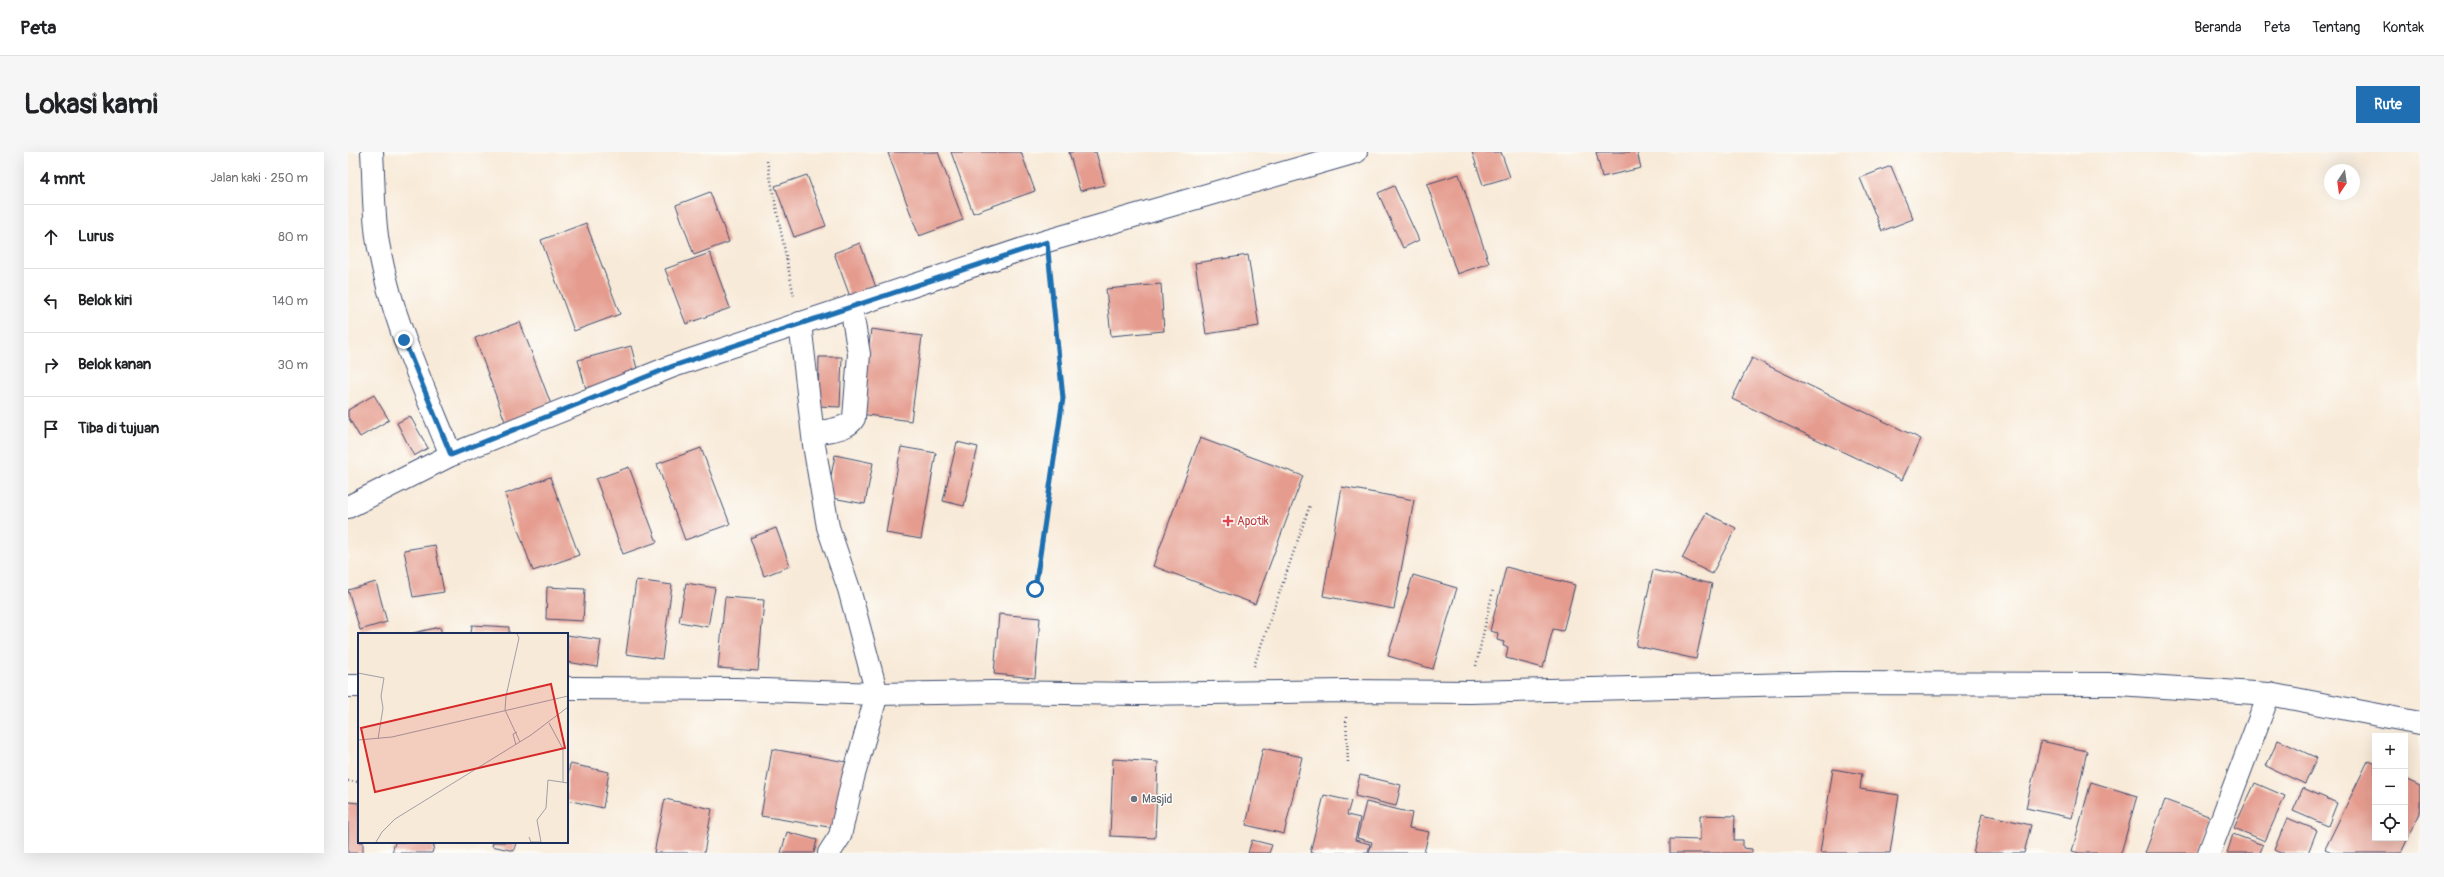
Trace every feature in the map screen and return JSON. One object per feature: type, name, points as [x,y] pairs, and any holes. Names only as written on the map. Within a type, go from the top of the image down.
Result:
[{"type":"street","points":[[372,152],[378,242],[388,286],[404,340],[451,455]]},
{"type":"street","points":[[348,506],[451,455],[673,366],[1047,242],[1356,152]]},
{"type":"street","points":[[813,433],[844,427],[850,424],[854,418],[859,354],[851,306]]},
{"type":"street","points":[[800,323],[813,433],[828,527],[849,589],[877,694],[853,778],[840,836],[829,853]]},
{"type":"street","points":[[568,688],[737,689],[877,694],[993,692],[1140,694],[1344,691],[1470,692],[1838,684],[2118,684],[2269,694],[2420,723]]},
{"type":"street","points":[[2209,853],[2269,694]]},
{"type":"path","points":[[767,161],[800,323]]},
{"type":"path","points":[[1035,589],[1063,398],[1047,242]]},
{"type":"path","points":[[1251,692],[1255,658],[1310,505]]},
{"type":"path","points":[[1470,692],[1493,590]]},
{"type":"path","points":[[1344,691],[1348,763]]},
{"type":"path","points":[[348,781],[358,782]]},
{"type":"building","points":[[938,152],[963,220],[919,236],[888,153]]},
{"type":"building","points":[[951,152],[1021,152],[1035,191],[973,213]]},
{"type":"building","points":[[1069,152],[1096,152],[1105,185],[1080,191]]},
{"type":"building","points":[[1472,152],[1501,152],[1510,177],[1483,185]]},
{"type":"building","points":[[1596,152],[1637,152],[1641,168],[1602,177]]},
{"type":"building","points":[[1891,166],[1913,219],[1882,231],[1860,178]]},
{"type":"building","points":[[1459,174],[1489,263],[1457,274],[1427,184]]},
{"type":"building","points":[[807,175],[826,226],[794,237],[775,186]]},
{"type":"building","points":[[1394,186],[1419,240],[1403,248],[1378,193]]},
{"type":"building","points":[[710,192],[729,242],[694,255],[676,205]]},
{"type":"building","points":[[586,223],[620,314],[574,331],[541,240]]},
{"type":"building","points":[[860,243],[878,293],[852,302],[834,253]]},
{"type":"building","points":[[710,253],[730,308],[686,324],[665,269]]},
{"type":"building","points":[[1248,255],[1259,326],[1206,334],[1195,263]]},
{"type":"building","points":[[1161,284],[1164,331],[1111,336],[1106,289]]},
{"type":"building","points":[[520,322],[552,407],[506,424],[475,338]]},
{"type":"building","points":[[871,329],[922,336],[911,421],[860,414]]},
{"type":"building","points":[[631,346],[639,376],[586,389],[578,360]]},
{"type":"building","points":[[819,357],[842,357],[840,407],[818,406]]},
{"type":"building","points":[[1752,358],[1921,439],[1902,480],[1732,399]]},
{"type":"building","points":[[374,395],[389,420],[360,437],[348,417],[348,410]]},
{"type":"building","points":[[410,416],[428,448],[414,456],[397,423]]},
{"type":"building","name":"Apotik","points":[[1200,438],[1303,476],[1255,604],[1153,566]]},
{"type":"building","points":[[957,442],[978,447],[964,506],[943,501]]},
{"type":"building","points":[[901,447],[936,453],[921,539],[886,533]]},
{"type":"building","points":[[701,448],[730,524],[685,540],[657,464]]},
{"type":"building","points":[[835,455],[873,463],[865,504],[827,497]]},
{"type":"building","points":[[629,467],[657,542],[623,554],[596,479]]},
{"type":"building","points":[[550,477],[579,555],[533,571],[505,494]]},
{"type":"building","points":[[1342,487],[1414,500],[1394,609],[1323,596]]},
{"type":"building","points":[[1706,513],[1736,528],[1712,574],[1682,558]]},
{"type":"building","points":[[776,528],[790,566],[764,576],[750,538]]},
{"type":"building","points":[[435,545],[444,592],[413,597],[404,550]]},
{"type":"building","points":[[1506,567],[1575,585],[1563,631],[1553,629],[1543,668],[1506,658],[1508,647],[1503,646],[1504,642],[1497,640],[1498,633],[1490,631]]},
{"type":"building","points":[[1653,570],[1712,584],[1696,659],[1636,646]]},
{"type":"building","points":[[1413,575],[1457,588],[1433,669],[1388,656]]},
{"type":"building","points":[[636,580],[672,585],[662,659],[626,654]]},
{"type":"building","points":[[376,582],[387,622],[360,630],[348,590]]},
{"type":"building","points":[[686,583],[715,588],[708,627],[679,622]]},
{"type":"building","points":[[547,587],[585,589],[583,621],[546,619]]},
{"type":"building","points":[[725,597],[764,600],[758,671],[718,668]]},
{"type":"building","points":[[999,614],[1040,618],[1035,678],[994,674]]},
{"type":"building","points":[[472,625],[509,627],[509,633],[471,633]]},
{"type":"building","points":[[440,627],[442,633],[413,633]]},
{"type":"building","points":[[568,635],[601,640],[597,667],[568,662]]},
{"type":"building","points":[[2278,740],[2317,758],[2305,784],[2266,766]]},
{"type":"building","points":[[2041,741],[2087,751],[2072,818],[2026,808]]},
{"type":"building","points":[[1263,748],[1302,757],[1284,834],[1246,825]]},
{"type":"building","points":[[772,749],[852,763],[841,829],[761,816]]},
{"type":"building","name":"Masjid","points":[[1113,759],[1158,762],[1155,838],[1110,836]]},
{"type":"building","points":[[2368,761],[2372,763],[2372,841],[2407,841],[2401,853],[2334,853],[2325,849]]},
{"type":"building","points":[[570,764],[609,772],[603,808],[568,800],[568,775]]},
{"type":"building","points":[[1833,769],[1862,774],[1860,789],[1899,795],[1890,853],[1820,853]]},
{"type":"building","points":[[1360,775],[1401,785],[1396,806],[1355,796]]},
{"type":"building","points":[[2408,780],[2420,786],[2420,813],[2408,838]]},
{"type":"building","points":[[2091,782],[2137,796],[2121,853],[2079,853],[2072,851]]},
{"type":"building","points":[[2255,783],[2285,796],[2265,841],[2234,828]]},
{"type":"building","points":[[2303,788],[2337,803],[2328,826],[2293,811]]},
{"type":"building","points":[[1324,795],[1351,801],[1347,815],[1360,818],[1355,840],[1370,844],[1368,853],[1310,853]]},
{"type":"building","points":[[665,799],[712,809],[704,853],[654,853]]},
{"type":"building","points":[[2165,800],[2211,817],[2198,853],[2145,853]]},
{"type":"building","points":[[348,802],[358,803],[358,843],[363,843],[363,853],[348,853]]},
{"type":"building","points":[[1366,802],[1412,813],[1409,828],[1429,832],[1424,853],[1369,853],[1372,842],[1357,838]]},
{"type":"building","points":[[1982,814],[2031,825],[2024,853],[1973,853]]},
{"type":"building","points":[[1700,815],[1735,816],[1734,840],[1743,840],[1743,848],[1752,849],[1752,853],[1670,853],[1670,839],[1700,840]]},
{"type":"building","points":[[2287,818],[2317,830],[2308,853],[2280,853],[2274,850]]},
{"type":"building","points":[[787,832],[817,840],[814,853],[781,853]]},
{"type":"building","points":[[2233,834],[2263,845],[2260,853],[2227,853]]},
{"type":"building","points":[[1252,840],[1272,845],[1269,853],[1248,853]]},
{"type":"building","points":[[395,843],[435,843],[432,853],[392,853]]},
{"type":"building","points":[[493,843],[516,843],[514,851],[492,846]]},
{"type":"place","name":"Apotik","points":[[1228,521]]},
{"type":"place","name":"Masjid","points":[[1134,799]]},
{"type":"route","points":[[404,340],[451,455],[673,366],[1047,242],[1063,398],[1035,589]]}]
